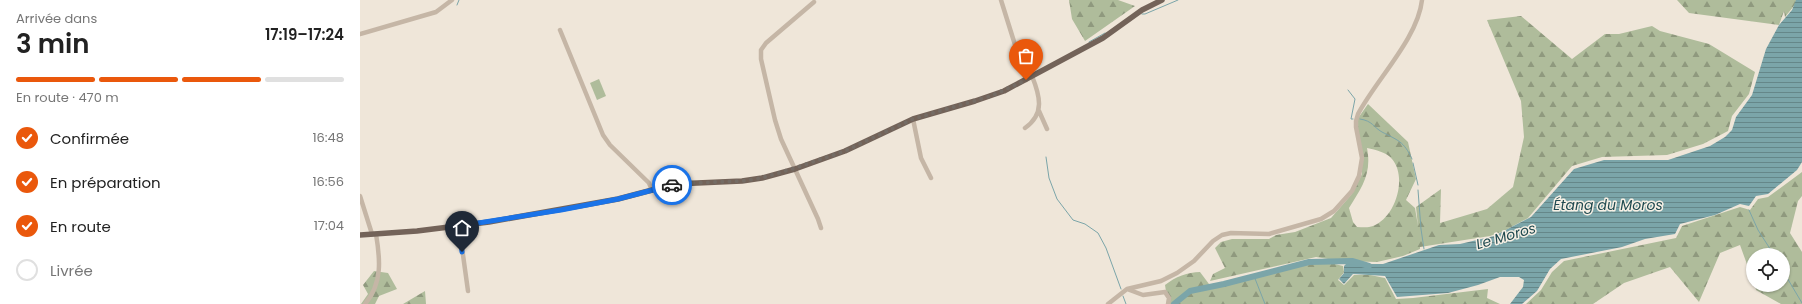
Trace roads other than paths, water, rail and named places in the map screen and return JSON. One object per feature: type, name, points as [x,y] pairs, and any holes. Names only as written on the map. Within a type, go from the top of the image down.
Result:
[{"type":"main road","points":[[360,235],[459,226],[561,210],[618,199],[675,184],[742,181],[762,178],[845,151],[913,119],[991,96],[1026,80],[1103,38],[1142,10],[1162,0]]},
{"type":"street","points":[[360,34],[436,12],[452,0]]},
{"type":"street","points":[[1001,0],[1026,80]]},
{"type":"street","points":[[1108,304],[1127,289],[1161,281],[1177,273],[1194,262],[1213,241],[1226,233],[1269,234],[1320,219],[1334,211],[1352,191],[1359,176],[1362,158],[1356,127],[1358,114],[1390,68],[1419,17],[1422,0]]},
{"type":"street","points":[[814,2],[766,43],[761,50],[761,59],[775,120],[781,139],[818,218],[821,228]]},
{"type":"street","points":[[560,30],[603,135],[610,145],[649,183],[652,190]]},
{"type":"street","points":[[1032,76],[1039,97],[1039,111],[1047,129]]},
{"type":"street","points":[[1025,128],[1031,124],[1039,111]]},
{"type":"street","points":[[913,119],[921,158],[931,178]]},
{"type":"street","points":[[360,196],[374,234],[380,262],[372,294],[365,304]]},
{"type":"street","points":[[459,226],[468,290]]},
{"type":"street","points":[[1127,289],[1143,295],[1166,292],[1169,297],[1168,304]]},
{"type":"water","name":"Étang du Moros","points":[[1796,0],[1802,0],[1802,162],[1797,170],[1768,194],[1756,196],[1749,206],[1740,204],[1715,215],[1680,224],[1675,234],[1645,239],[1622,247],[1561,259],[1550,269],[1537,291],[1522,304],[1510,304],[1523,287],[1524,280],[1519,277],[1500,277],[1448,293],[1397,297],[1385,276],[1353,274],[1344,284],[1339,279],[1344,273],[1344,266],[1346,264],[1383,264],[1439,245],[1460,244],[1494,236],[1531,217],[1574,169],[1604,160],[1668,160],[1710,146],[1725,137],[1732,130],[1736,117],[1752,95],[1766,49],[1779,25],[1792,10]]},
{"type":"waterway","points":[[457,5],[459,0]]},
{"type":"waterway","points":[[1142,14],[1178,0]]},
{"type":"waterway","points":[[1089,42],[1105,33]]},
{"type":"waterway","points":[[1348,90],[1355,99],[1351,119],[1353,119]]},
{"type":"waterway","points":[[1360,119],[1370,123],[1400,142],[1406,148],[1412,159]]},
{"type":"waterway","points":[[1046,157],[1049,178],[1057,199],[1073,220],[1085,224],[1098,233],[1106,248],[1121,289]]},
{"type":"waterway","points":[[1413,163],[1418,185]]},
{"type":"waterway","points":[[1418,190],[1424,249]]},
{"type":"waterway","points":[[1749,210],[1758,230],[1770,248]]},
{"type":"waterway","name":"Le Moros","points":[[1174,304],[1190,291],[1224,284],[1309,262],[1352,261],[1369,266]]},
{"type":"waterway","points":[[1254,276],[1265,304]]},
{"type":"waterway","points":[[1790,283],[1802,303]]},
{"type":"waterway","points":[[1123,296],[1126,304]]}]
